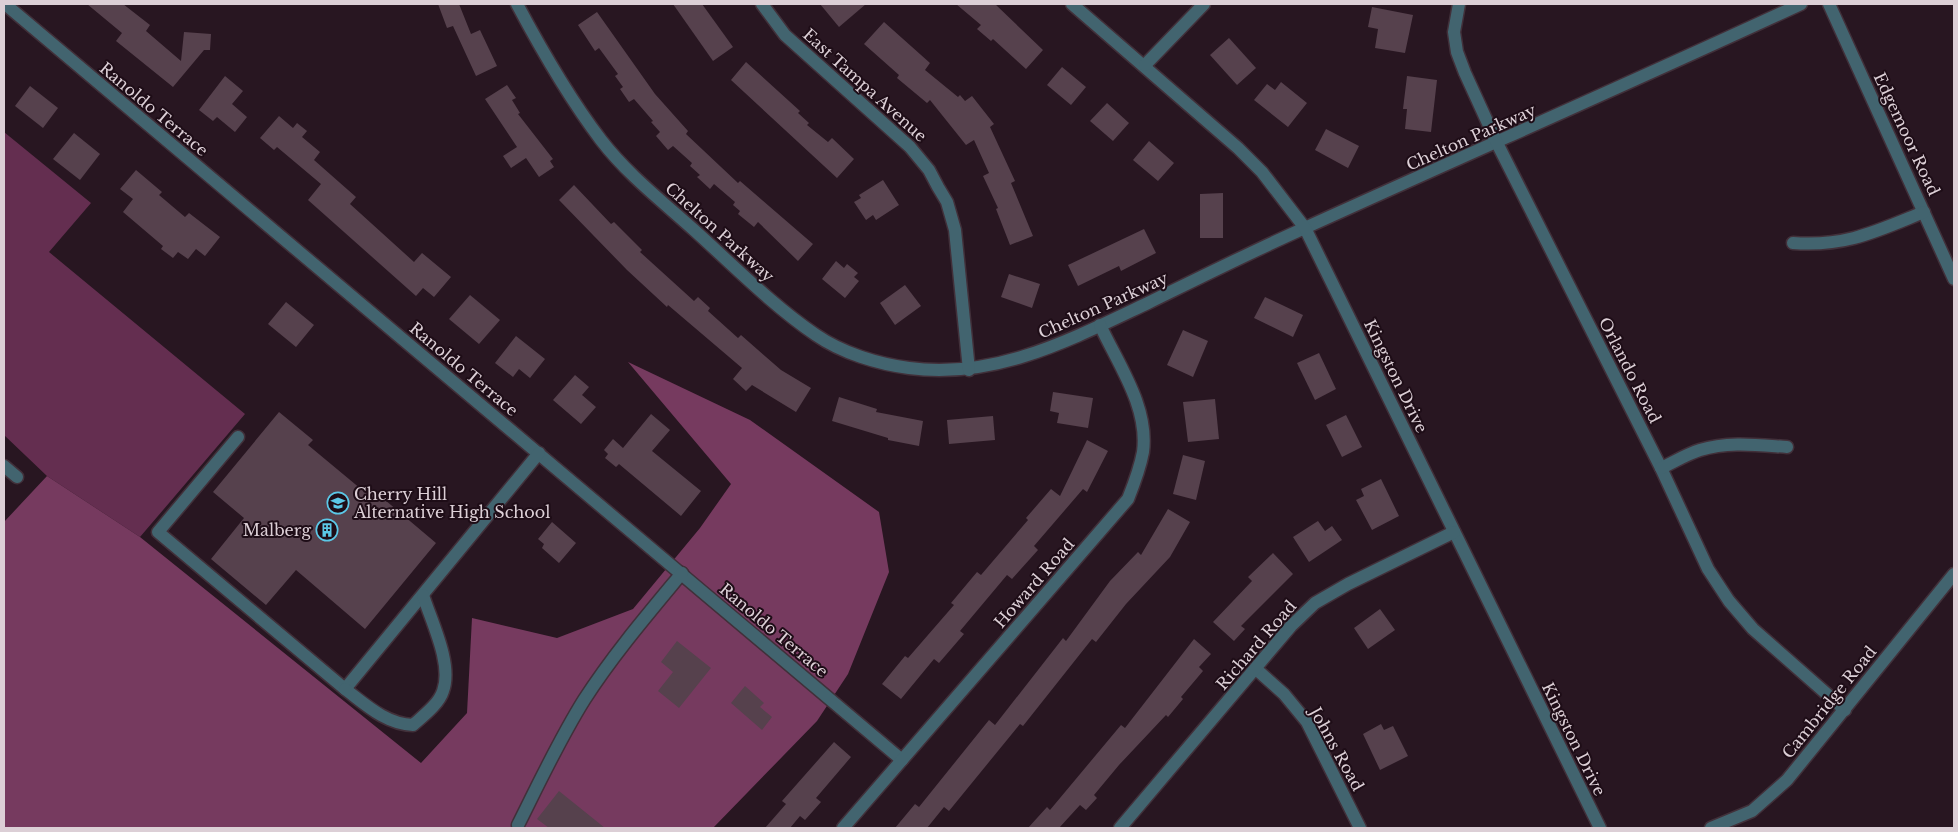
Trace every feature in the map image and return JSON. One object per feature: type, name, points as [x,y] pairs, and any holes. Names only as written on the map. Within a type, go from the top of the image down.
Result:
[{"type":"street","name":"Ranoldo Terrace","points":[[5,4],[902,760]]},
{"type":"street","name":"Chelton Parkway","points":[[517,4],[541,50],[602,142],[634,176],[818,337],[878,363],[910,369],[969,370],[1010,362],[1031,355],[1100,325],[1305,228],[1497,143],[1801,4]]},
{"type":"street","name":"East Tampa Avenue","points":[[762,4],[785,35],[910,146],[934,178],[947,202],[955,230],[969,370]]},
{"type":"street","name":"Kingston Drive","points":[[1072,4],[1145,65],[1262,172],[1305,228],[1600,828]]},
{"type":"street","points":[[1145,65],[1204,4]]},
{"type":"street","name":"Orlando Road","points":[[1459,4],[1454,32],[1457,52],[1497,143],[1661,468],[1708,569],[1729,601],[1774,649],[1845,710]]},
{"type":"street","name":"Edgemoor Road","points":[[1829,4],[1954,279]]},
{"type":"street","points":[[1793,243],[1836,243],[1858,238],[1924,212]]},
{"type":"street","name":"Howard Road","points":[[843,828],[1128,499],[1140,467],[1144,434],[1137,402],[1100,325]]},
{"type":"street","points":[[238,437],[158,532],[345,689],[374,711],[400,725],[413,725],[435,704],[443,692],[447,675],[441,648],[423,595]]},
{"type":"street","points":[[1661,468],[1700,450],[1716,447],[1735,444],[1787,447]]},
{"type":"street","points":[[345,689],[540,453]]},
{"type":"street","points":[[4,466],[17,478]]},
{"type":"street","name":"Richard Road","points":[[1120,828],[1291,626],[1315,603],[1348,584],[1454,532]]},
{"type":"street","points":[[518,825],[584,700],[634,631],[682,573]]},
{"type":"street","name":"Cambridge Road","points":[[1711,828],[1752,811],[1787,780],[1954,574]]},
{"type":"street","name":"Johns Road","points":[[1256,669],[1284,694],[1307,722],[1360,828]]},
{"type":"shaded area","points":[[4,132],[91,203],[49,252],[245,414],[140,537],[47,476],[4,435]]},
{"type":"shaded area","points":[[628,362],[750,420],[879,512],[889,572],[848,674],[817,721],[713,828],[4,828],[4,522],[47,476],[140,537],[421,763],[467,713],[472,618],[557,638],[633,609],[700,528],[731,484]]},
{"type":"building","points":[[87,4],[123,4],[150,25],[146,31],[181,61],[184,32],[211,34],[210,50],[204,50],[173,87],[116,41],[122,33]]},
{"type":"building","points":[[438,4],[459,4],[471,34],[480,30],[497,66],[476,76],[453,26],[447,28]]},
{"type":"building","points":[[673,4],[702,4],[733,47],[713,61]]},
{"type":"building","points":[[820,4],[866,4],[839,27]]},
{"type":"building","points":[[956,4],[995,4],[1043,50],[1026,69],[993,39],[991,41],[977,29],[981,25]]},
{"type":"building","points":[[1372,7],[1413,15],[1405,53],[1375,48],[1378,29],[1368,27]]},
{"type":"building","points":[[597,12],[655,94],[688,131],[686,134],[738,183],[740,181],[813,244],[798,261],[758,222],[754,227],[738,214],[740,211],[733,205],[735,202],[714,184],[710,189],[697,177],[700,175],[690,166],[692,163],[673,146],[668,150],[656,136],[660,132],[651,122],[653,121],[634,99],[629,102],[620,89],[623,87],[615,76],[618,74],[599,48],[595,51],[578,25]]},
{"type":"building","points":[[884,22],[930,63],[925,70],[958,97],[960,95],[965,101],[972,96],[994,124],[990,127],[1015,181],[1011,183],[1033,236],[1010,245],[996,209],[998,208],[983,176],[989,173],[974,140],[966,145],[930,100],[927,103],[897,78],[899,75],[864,44]]},
{"type":"building","points":[[1229,38],[1256,68],[1237,85],[1210,55]]},
{"type":"building","points":[[746,62],[800,111],[798,113],[809,123],[807,125],[828,142],[832,138],[854,159],[837,178],[731,80]]},
{"type":"building","points":[[1062,67],[1086,87],[1071,105],[1047,85]]},
{"type":"building","points":[[225,76],[243,91],[232,104],[247,117],[235,132],[217,117],[213,121],[199,110]]},
{"type":"building","points":[[1407,76],[1437,80],[1431,132],[1405,129],[1407,109],[1403,109]]},
{"type":"building","points":[[1281,82],[1307,103],[1288,127],[1254,100],[1267,84],[1275,90]]},
{"type":"building","points":[[507,85],[516,98],[512,100],[520,113],[518,114],[553,159],[550,161],[554,167],[539,177],[526,158],[511,168],[503,156],[517,147],[485,99]]},
{"type":"building","points":[[30,86],[58,108],[43,128],[15,106]]},
{"type":"building","points":[[1107,103],[1129,123],[1113,141],[1090,121]]},
{"type":"building","points":[[279,116],[293,128],[297,123],[307,131],[302,137],[320,152],[314,160],[356,197],[350,204],[414,262],[422,253],[451,277],[434,297],[423,288],[416,296],[308,200],[321,184],[277,147],[274,150],[260,138]]},
{"type":"building","points":[[1326,129],[1359,146],[1348,168],[1315,150]]},
{"type":"building","points":[[74,133],[100,154],[80,180],[53,159]]},
{"type":"building","points":[[1149,141],[1174,163],[1158,181],[1133,160]]},
{"type":"building","points":[[136,170],[162,192],[159,195],[185,217],[189,213],[220,237],[205,256],[196,249],[188,259],[178,252],[173,258],[161,249],[163,246],[123,212],[133,199],[120,189]]},
{"type":"building","points":[[883,180],[899,205],[876,220],[873,215],[866,220],[854,202],[861,198],[859,195]]},
{"type":"building","points":[[574,185],[611,224],[614,222],[642,250],[640,252],[694,301],[698,297],[710,308],[708,311],[738,338],[741,335],[781,370],[811,388],[796,412],[752,385],[746,391],[733,379],[742,368],[668,305],[667,307],[627,270],[559,200]]},
{"type":"building","points":[[1223,193],[1223,238],[1200,238],[1200,194]]},
{"type":"building","points":[[1144,229],[1156,253],[1121,271],[1119,266],[1078,286],[1068,265]]},
{"type":"building","points":[[836,261],[844,268],[847,264],[858,273],[854,277],[859,281],[845,298],[822,279]]},
{"type":"building","points":[[1009,274],[1040,284],[1032,308],[1001,297]]},
{"type":"building","points":[[905,285],[921,306],[895,325],[880,303]]},
{"type":"building","points":[[470,295],[500,320],[479,344],[449,319]]},
{"type":"building","points":[[1265,297],[1303,315],[1293,337],[1254,318]]},
{"type":"building","points":[[286,302],[314,325],[296,347],[268,324]]},
{"type":"building","points":[[1183,330],[1208,341],[1193,377],[1167,365]]},
{"type":"building","points":[[516,336],[545,359],[530,378],[519,369],[513,377],[495,363]]},
{"type":"building","points":[[1319,353],[1336,389],[1315,400],[1297,363]]},
{"type":"building","points":[[575,375],[589,387],[582,395],[596,407],[581,424],[553,400]]},
{"type":"building","points":[[1053,392],[1093,398],[1088,428],[1057,423],[1059,413],[1050,411]]},
{"type":"building","points":[[839,397],[877,409],[876,412],[923,421],[919,446],[888,440],[888,438],[832,421]]},
{"type":"building","points":[[1215,399],[1219,439],[1188,442],[1183,402]]},
{"type":"building","name":"Malberg","points":[[279,412],[313,440],[308,445],[367,494],[372,489],[436,543],[365,629],[296,570],[266,605],[211,559],[244,518],[213,492]]},
{"type":"building","points":[[651,414],[670,430],[652,451],[701,491],[681,516],[619,464],[616,467],[605,458],[608,454],[604,450],[613,439],[623,448]]},
{"type":"building","points":[[1346,415],[1362,447],[1342,457],[1326,425]]},
{"type":"building","points":[[993,416],[995,440],[949,444],[947,420]]},
{"type":"building","points":[[1087,440],[1108,451],[1087,492],[1083,489],[1034,546],[1038,550],[1012,579],[1007,575],[960,631],[964,634],[939,663],[934,659],[901,699],[882,684],[905,656],[908,658],[954,605],[951,603],[977,572],[981,575],[1028,520],[1026,518],[1051,489],[1060,496]]},
{"type":"building","points":[[1183,455],[1205,461],[1196,500],[1173,494]]},
{"type":"building","points":[[1381,479],[1399,516],[1372,530],[1356,500],[1364,496],[1361,489]]},
{"type":"building","points":[[1168,509],[1190,522],[1170,557],[1126,604],[1096,642],[1092,639],[1023,726],[1020,724],[949,811],[944,807],[927,828],[895,828],[915,804],[919,807],[989,720],[995,725],[1063,638],[1066,641],[1110,581],[1138,552],[1141,555]]},
{"type":"building","points":[[1318,521],[1325,531],[1332,526],[1342,540],[1309,562],[1293,537]]},
{"type":"building","points":[[552,522],[576,543],[559,563],[542,548],[544,544],[538,539]]},
{"type":"building","points":[[1273,553],[1293,574],[1241,626],[1245,629],[1234,641],[1213,622],[1252,581],[1248,577]]},
{"type":"building","points":[[1380,609],[1395,630],[1368,649],[1354,628]]},
{"type":"building","points":[[1194,639],[1211,654],[1199,667],[1203,671],[1181,697],[1183,699],[1168,717],[1166,715],[1119,765],[1094,795],[1097,798],[1086,810],[1080,805],[1059,828],[1028,828],[1047,807],[1050,810],[1121,725],[1125,728]]},
{"type":"building","points":[[677,641],[711,668],[679,708],[658,691],[673,672],[661,662]]},
{"type":"building","points":[[745,686],[764,703],[760,707],[772,717],[762,730],[731,703]]},
{"type":"building","points":[[1381,724],[1384,730],[1393,726],[1408,756],[1380,770],[1363,734]]},
{"type":"building","points":[[834,742],[851,757],[816,798],[821,802],[805,820],[800,816],[790,828],[765,828],[786,804],[782,801]]},
{"type":"building","points":[[559,791],[605,828],[549,828],[537,819]]},
{"type":"place","name":"Cherry Hill Alternative High School","points":[[338,503]]},
{"type":"place","name":"Malberg","points":[[327,530]]}]
